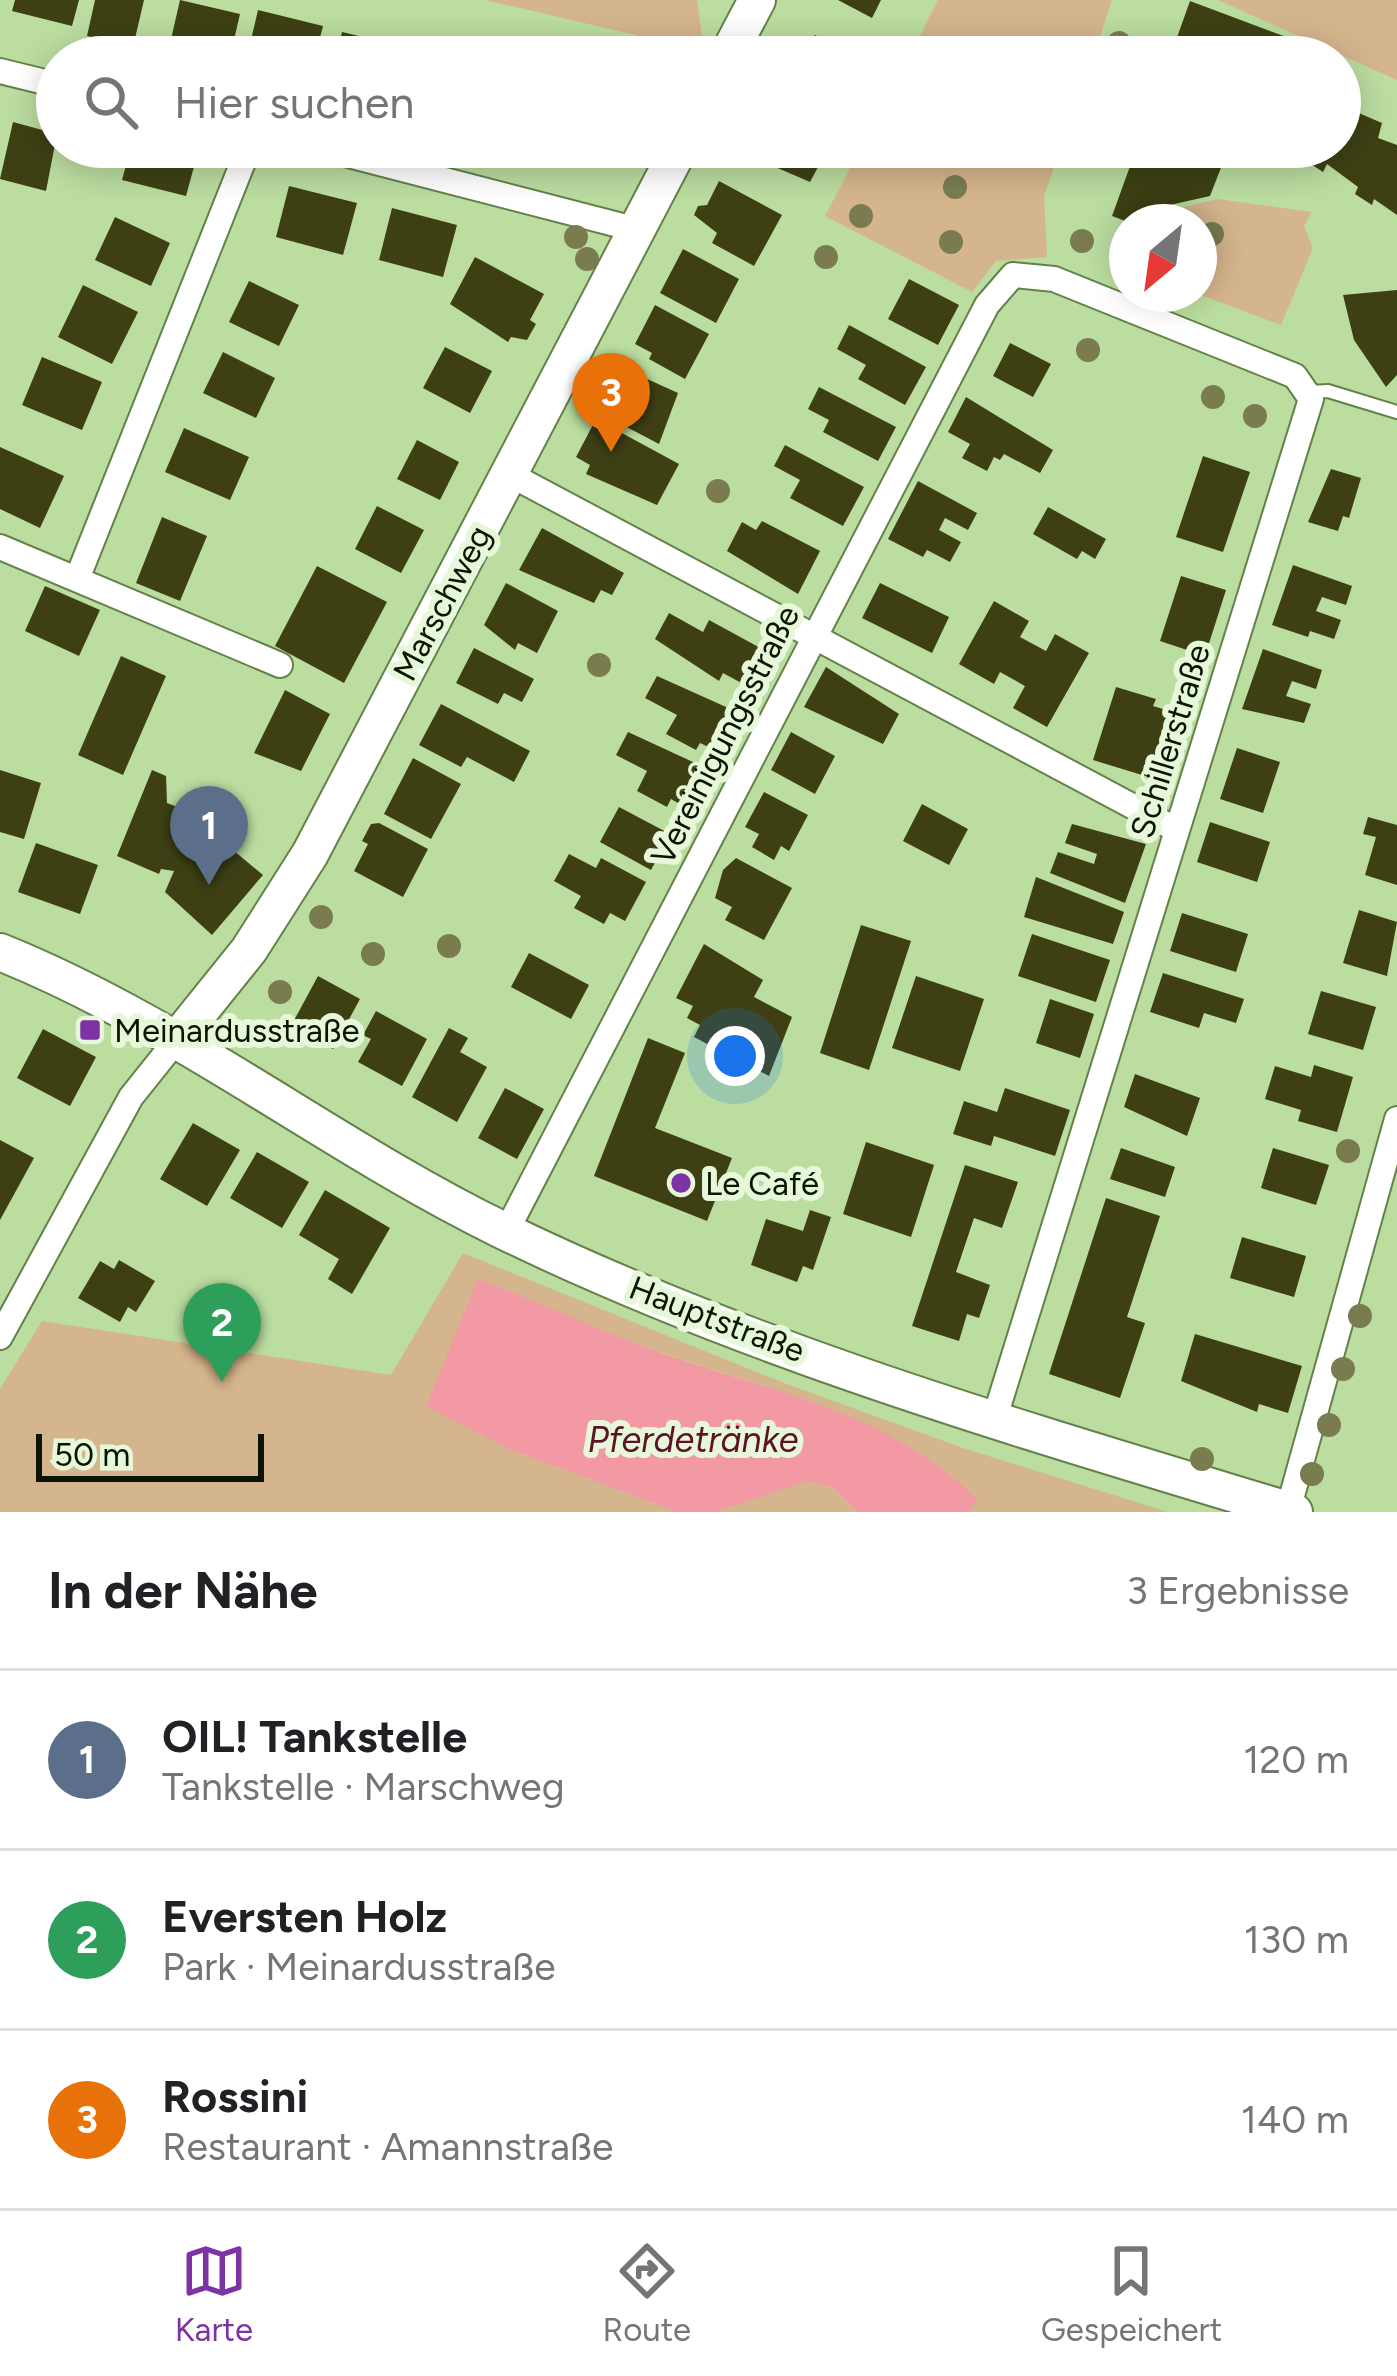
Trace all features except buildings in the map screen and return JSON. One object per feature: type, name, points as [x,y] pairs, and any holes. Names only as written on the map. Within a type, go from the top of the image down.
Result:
[{"type":"street","points":[[738,36],[757,0]]},
{"type":"street","points":[[0,71],[36,80]]},
{"type":"street","points":[[77,578],[241,168]]},
{"type":"street","points":[[398,168],[638,230]]},
{"type":"street","name":"Marschweg","points":[[175,1042],[249,950],[310,854],[669,168]]},
{"type":"street","name":"Vereinigungsstraße","points":[[506,1232],[987,305],[1012,275],[1054,279],[1295,376],[1310,392]]},
{"type":"street","name":"Schillerstraße","points":[[994,1420],[1310,409],[1310,392]]},
{"type":"street","points":[[511,475],[1177,830]]},
{"type":"street","points":[[0,547],[280,665]]},
{"type":"street","name":"Hauptstraße","points":[[0,952],[74,984],[363,1155],[506,1232],[776,1343],[994,1420],[1291,1511]]},
{"type":"street","points":[[0,1337],[121,1114],[175,1042]]},
{"type":"street","points":[[1291,1511],[1397,1119]]},
{"type":"lane","points":[[1310,392],[1397,412]]},
{"type":"shaded area","points":[[485,0],[697,0],[702,36],[640,36]]},
{"type":"shaded area","points":[[938,0],[1112,0],[1100,36],[920,36]]},
{"type":"shaded area","points":[[1218,0],[1397,0],[1397,80],[1361,64],[1361,36],[1299,36]]},
{"type":"shaded area","points":[[850,168],[1054,168],[1044,196],[1047,257],[996,261],[972,292],[825,216]]},
{"type":"shaded area","points":[[1218,199],[1312,212],[1304,226],[1313,248],[1281,325],[1217,301],[1217,204],[1197,204]]},
{"type":"shaded area","points":[[463,1253],[784,1383],[963,1448],[1168,1512],[969,1512],[976,1499],[942,1470],[864,1425],[629,1341],[478,1280],[439,1382],[509,1449],[677,1512],[0,1512],[0,1389],[42,1321],[391,1375]]},
{"type":"shaded area","points":[[808,1480],[832,1487],[858,1512],[715,1512]]},
{"type":"water","name":"Pferdetränke","points":[[478,1279],[648,1348],[862,1422],[902,1442],[977,1499],[969,1512],[858,1512],[832,1487],[808,1481],[715,1512],[677,1512],[509,1449],[426,1406]]},
{"type":"place","name":"Rossini","points":[[611,452]]},
{"type":"place","name":"OIL! Tankstelle","points":[[209,885]]},
{"type":"place","name":"Meinardusstraße","points":[[90,1030]]},
{"type":"place","name":"Le Café","points":[[681,1183]]},
{"type":"place","name":"Eversten Holz","points":[[222,1382]]}]
